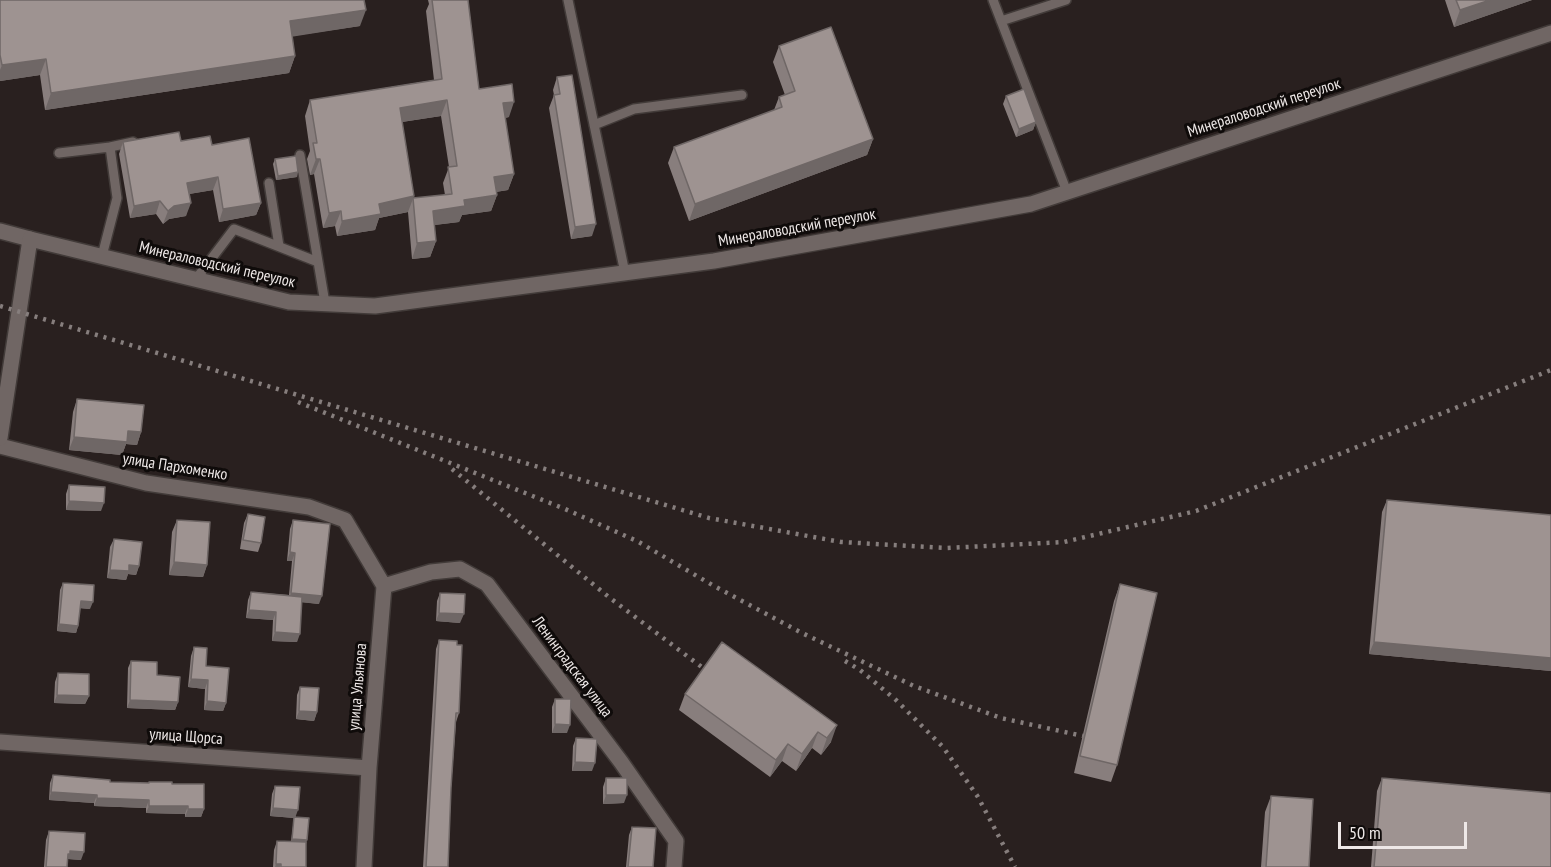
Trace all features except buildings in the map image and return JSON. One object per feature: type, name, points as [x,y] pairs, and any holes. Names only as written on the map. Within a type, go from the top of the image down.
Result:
[{"type":"street","name":"Минераловодский переулок","points":[[0,231],[289,302],[375,306],[714,261],[1019,206],[1551,33]]},
{"type":"street","points":[[0,438],[30,238]]},
{"type":"street","name":"улица Пархоменко","points":[[0,446],[146,483],[309,507],[345,520],[384,586]]},
{"type":"street","name":"Ленинградская улица","points":[[384,586],[431,572],[459,569],[487,584],[621,762],[676,841],[674,867]]},
{"type":"street","name":"улица Ульянова","points":[[364,867],[369,768],[384,586]]},
{"type":"street","name":"улица Щорса","points":[[0,742],[369,768]]},
{"type":"lane","points":[[568,0],[625,273]]},
{"type":"lane","points":[[993,0],[1067,192]]},
{"type":"lane","points":[[1001,21],[1066,0]]},
{"type":"lane","points":[[594,126],[634,109],[742,94]]},
{"type":"lane","points":[[59,153],[140,141]]},
{"type":"lane","points":[[102,256],[117,198],[110,147]]},
{"type":"lane","points":[[300,154],[325,303]]},
{"type":"lane","points":[[268,183],[279,246]]},
{"type":"lane","points":[[196,279],[234,229],[318,262]]},
{"type":"railway","points":[[0,306],[709,518],[841,542],[947,548],[1064,542],[1196,511],[1551,370]]},
{"type":"railway","points":[[298,402],[565,509],[637,541],[714,586],[802,633],[914,686],[1001,718],[1083,736]]},
{"type":"railway","points":[[452,469],[610,598],[707,671]]},
{"type":"railway","points":[[845,661],[860,670],[896,700],[943,747],[978,797],[1015,867]]}]
